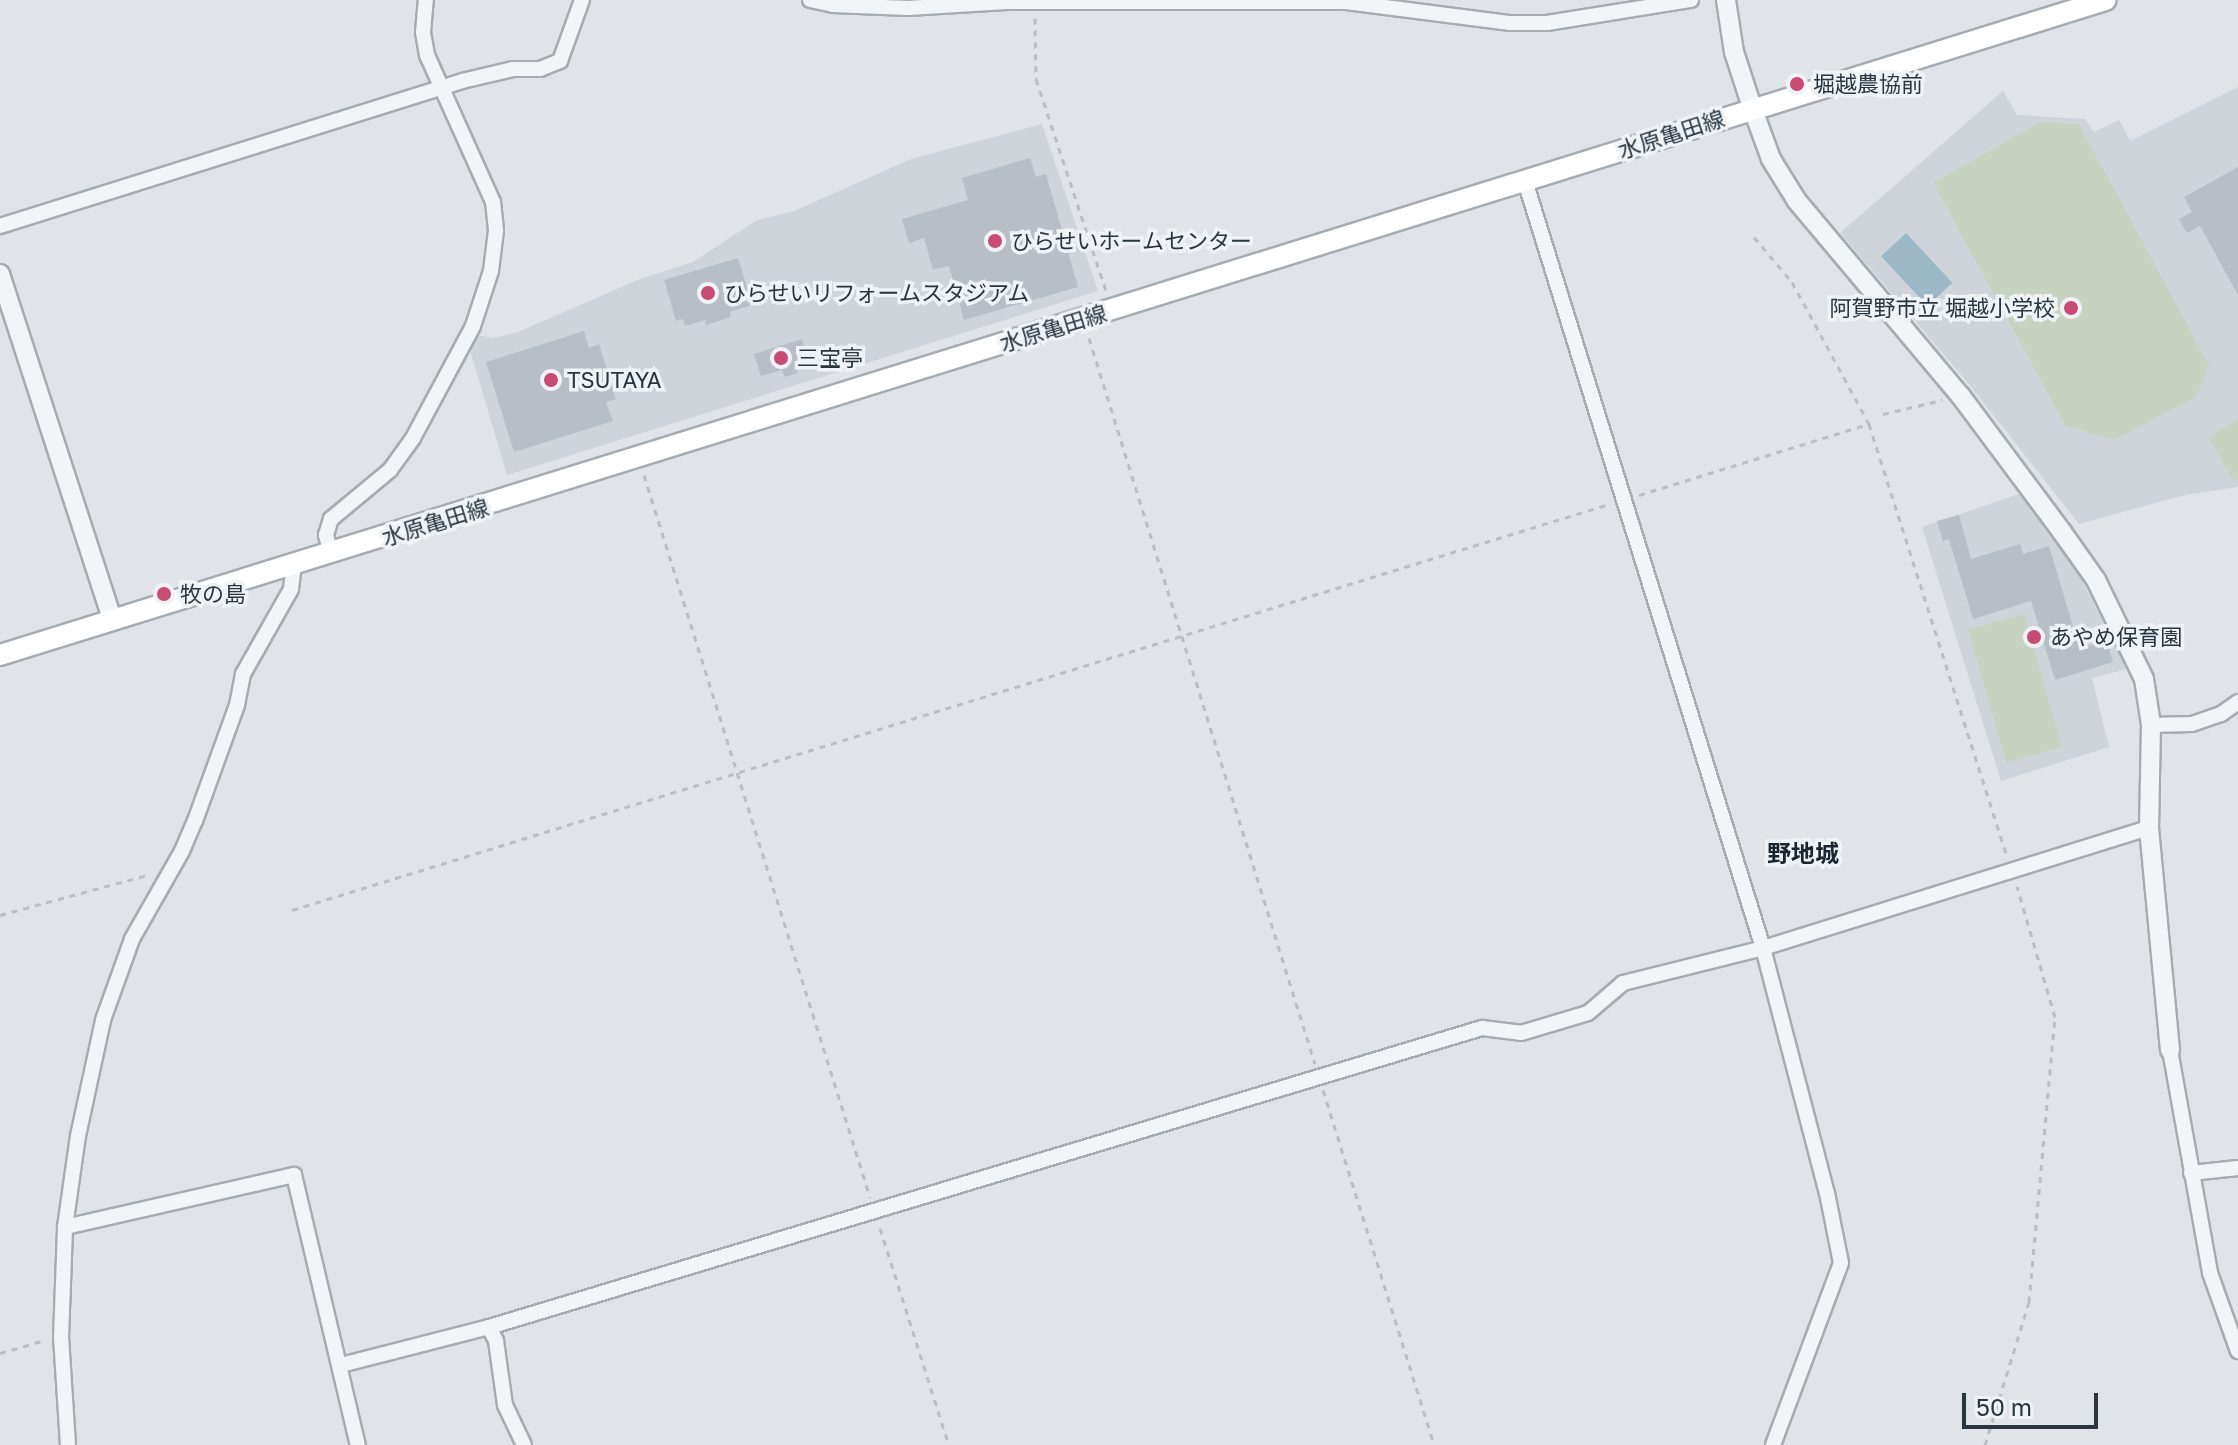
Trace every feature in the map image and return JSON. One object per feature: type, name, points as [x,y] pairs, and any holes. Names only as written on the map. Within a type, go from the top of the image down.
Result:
[{"type":"main road","name":"水原亀田線","points":[[0,655],[331,555],[1752,107],[2105,0]]},
{"type":"street","points":[[331,555],[326,535],[331,519],[390,470],[413,438],[473,326],[491,271],[496,230],[493,202],[441,87],[425,43],[426,0]]},
{"type":"street","points":[[0,226],[441,87],[513,69],[540,69],[560,61],[582,0]]},
{"type":"street","points":[[810,0],[833,5],[908,8],[1035,1],[1346,2],[1509,23],[1547,23],[1691,0]]},
{"type":"street","points":[[1726,0],[1734,52],[1771,159],[1797,201],[1960,395],[2096,580],[2144,679],[2151,725],[2149,828],[2170,1050],[2210,1273],[2238,1351]]},
{"type":"street","points":[[1525,181],[1763,948],[1827,1193],[1841,1263],[1773,1445]]},
{"type":"street","points":[[0,274],[112,619]]},
{"type":"street","points":[[68,1445],[61,1338],[65,1227],[78,1136],[103,1020],[132,939],[182,851],[210,784],[237,705],[243,674],[291,589],[294,566]]},
{"type":"street","points":[[2151,725],[2192,724],[2221,714],[2238,702]]},
{"type":"street","points":[[341,1365],[489,1327],[875,1213],[1482,1028],[1521,1033],[1588,1013],[1623,983],[1763,948],[2149,828]]},
{"type":"street","points":[[2191,1173],[2238,1168]]},
{"type":"street","points":[[65,1227],[294,1175],[358,1445]]},
{"type":"street","points":[[489,1327],[496,1341],[505,1405],[524,1445]]},
{"type":"path","points":[[1035,1],[1036,79],[1112,310]]},
{"type":"path","points":[[1754,237],[1792,282],[1869,424],[2012,870],[2055,1017],[2029,1302],[1985,1445]]},
{"type":"path","points":[[1083,319],[1434,1445]]},
{"type":"path","points":[[1883,414],[1960,395]]},
{"type":"path","points":[[292,910],[739,770],[1183,638],[1869,424]]},
{"type":"path","points":[[639,459],[949,1445]]},
{"type":"path","points":[[0,915],[148,872],[166,881]]},
{"type":"path","points":[[0,1353],[61,1338]]},
{"type":"shaded area","name":"阿賀野市立 堀越小学校","points":[[2238,87],[2238,487],[2185,495],[2079,524],[1968,383],[1840,233],[2003,91],[2017,115],[2085,119],[2094,132],[2119,120],[2130,141]]},
{"type":"shaded area","points":[[1042,124],[1098,291],[507,475],[470,350],[478,335],[493,338],[518,332],[640,279],[693,262],[757,220],[794,211],[911,159]]},
{"type":"shaded area","name":"あやめ保育園","points":[[2022,493],[2069,554],[2127,669],[2092,678],[2109,747],[2001,781],[1922,527]]},
{"type":"green space","points":[[2040,122],[2079,124],[2209,365],[2196,397],[2114,440],[2066,426],[1933,183]]},
{"type":"green space","points":[[2238,419],[2238,479],[2234,482],[2208,437]]},
{"type":"green space","points":[[2024,614],[2062,747],[2006,763],[1968,630]]},
{"type":"water","points":[[1906,233],[1952,283],[1928,306],[1881,256]]},
{"type":"building","name":"ひらせいホームセンター","points":[[1030,158],[1036,177],[1046,174],[1078,287],[964,320],[949,266],[933,270],[924,238],[909,243],[902,219],[968,200],[962,178]]},
{"type":"building","points":[[2238,167],[2238,295],[2200,226],[2187,233],[2179,219],[2192,212],[2184,197]]},
{"type":"building","name":"ひらせいリフォームスタジアム","points":[[738,258],[752,305],[730,312],[731,317],[706,325],[705,320],[685,326],[683,319],[676,321],[664,280]]},
{"type":"building","name":"TSUTAYA","points":[[584,331],[589,348],[599,344],[616,399],[606,402],[613,421],[514,452],[486,362]]},
{"type":"building","name":"三宝亭","points":[[802,339],[809,362],[796,366],[798,373],[785,377],[782,370],[761,376],[754,354]]},
{"type":"building","points":[[1959,515],[1971,559],[2020,544],[2023,554],[2049,546],[2080,649],[2103,641],[2108,645],[2113,662],[2055,680],[2031,601],[1973,619],[1949,539],[1943,541],[1937,521]]},
{"type":"place","name":"堀越農協前","points":[[1797,84]]},
{"type":"place","name":"ひらせいホームセンター","points":[[995,241]]},
{"type":"place","name":"ひらせいリフォームスタジアム","points":[[708,293]]},
{"type":"place","name":"阿賀野市立 堀越小学校","points":[[2071,308]]},
{"type":"place","name":"三宝亭","points":[[781,358]]},
{"type":"place","name":"TSUTAYA","points":[[551,380]]},
{"type":"place","name":"牧の島","points":[[164,594]]},
{"type":"place","name":"あやめ保育園","points":[[2034,637]]},
{"type":"district","name":"野地城","points":[[1803,853]]}]
